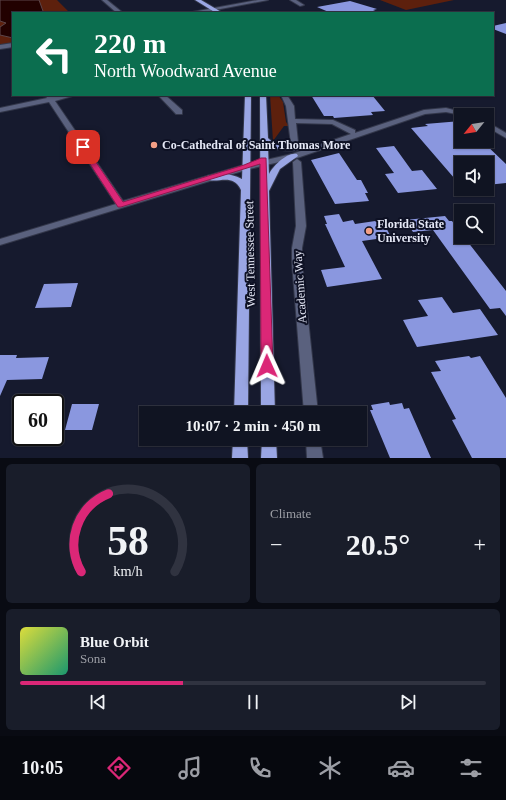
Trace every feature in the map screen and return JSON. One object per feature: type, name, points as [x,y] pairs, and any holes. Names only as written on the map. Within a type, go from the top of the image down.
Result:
[{"type":"main road","points":[[197,0],[214,11]]},
{"type":"main road","name":"West Tennessee Street","points":[[241,406],[248,96]]},
{"type":"main road","name":"West Tennessee Street","points":[[263,96],[268,406]]},
{"type":"main road","points":[[264,138],[270,144],[280,148],[308,146]]},
{"type":"main road","points":[[264,194],[276,168],[296,159]]},
{"type":"main road","points":[[210,178],[235,178],[242,181],[246,190]]},
{"type":"main road","points":[[240,446],[240,458]]},
{"type":"main road","points":[[269,446],[269,458]]},
{"type":"street","points":[[104,0],[119,12]]},
{"type":"street","points":[[202,12],[214,11],[266,0]]},
{"type":"street","points":[[292,0],[302,5]]},
{"type":"street","points":[[233,6],[240,12]]},
{"type":"street","points":[[0,47],[12,45]]},
{"type":"street","points":[[0,110],[50,97],[62,96]]},
{"type":"street","points":[[163,96],[179,112]]},
{"type":"street","points":[[285,96],[289,101],[294,142]]},
{"type":"street","points":[[50,97],[121,205]]},
{"type":"street","points":[[264,161],[296,159],[393,122],[435,110],[454,111]]},
{"type":"street","points":[[292,121],[333,122],[352,132]]},
{"type":"street","points":[[0,242],[247,167],[384,122],[393,122]]},
{"type":"street","points":[[494,128],[506,136]]},
{"type":"street","name":"Academic Way","points":[[296,159],[301,226],[297,248],[297,262],[310,406]]},
{"type":"street","points":[[314,446],[315,458]]},
{"type":"shaded area","points":[[0,0],[57,0],[69,12],[12,12],[12,43],[0,46]]},
{"type":"shaded area","points":[[0,0],[39,0],[43,12],[12,12],[12,38],[0,35],[0,27],[6,23],[0,21]]},
{"type":"shaded area","points":[[380,0],[454,0],[406,10]]},
{"type":"shaded area","points":[[270,96],[279,96],[283,102],[286,122],[289,126],[284,126],[273,141]]},
{"type":"building","points":[[350,1],[377,9],[373,10],[378,12],[329,12],[317,7]]},
{"type":"building","points":[[506,23],[506,34],[494,29],[494,26]]},
{"type":"building","points":[[312,96],[373,96],[385,111],[371,112],[373,115],[334,118],[333,116],[324,116]]},
{"type":"building","points":[[454,122],[454,148],[489,148],[506,164],[506,183],[494,184],[494,156],[454,156],[454,178],[411,128],[428,126],[425,124]]},
{"type":"building","points":[[394,146],[412,171],[422,170],[437,189],[398,193],[385,174],[394,173],[376,148]]},
{"type":"building","points":[[339,153],[357,180],[361,180],[368,193],[365,193],[369,201],[335,204],[311,160]]},
{"type":"building","points":[[339,214],[343,222],[353,220],[355,224],[382,220],[391,237],[362,241],[382,279],[327,287],[321,270],[345,267],[325,224],[327,224],[324,216]]},
{"type":"building","points":[[445,216],[449,221],[452,221],[454,224],[454,244],[469,244],[506,291],[506,316],[500,308],[490,309],[433,230],[413,232],[405,220]]},
{"type":"building","points":[[78,283],[71,307],[35,308],[44,284]]},
{"type":"building","points":[[442,297],[453,313],[480,309],[498,335],[417,347],[403,320],[428,316],[418,300]]},
{"type":"building","points":[[0,355],[17,355],[16,358],[49,357],[42,379],[7,380],[0,396]]},
{"type":"building","points":[[469,356],[471,358],[480,356],[506,398],[506,458],[472,458],[452,420],[456,419],[431,372],[441,371],[435,361]]},
{"type":"building","points":[[389,402],[390,405],[402,403],[404,409],[409,408],[431,458],[390,458],[370,410],[373,410],[371,405]]},
{"type":"building","points":[[72,404],[99,404],[92,430],[65,430]]},
{"type":"place","name":"Co-Cathedral of Saint Thomas More","points":[[154,145]]},
{"type":"place","name":"Florida State University","points":[[369,231]]},
{"type":"route","points":[[83,147],[121,205],[247,167],[264,159],[264,258],[267,366]]}]
